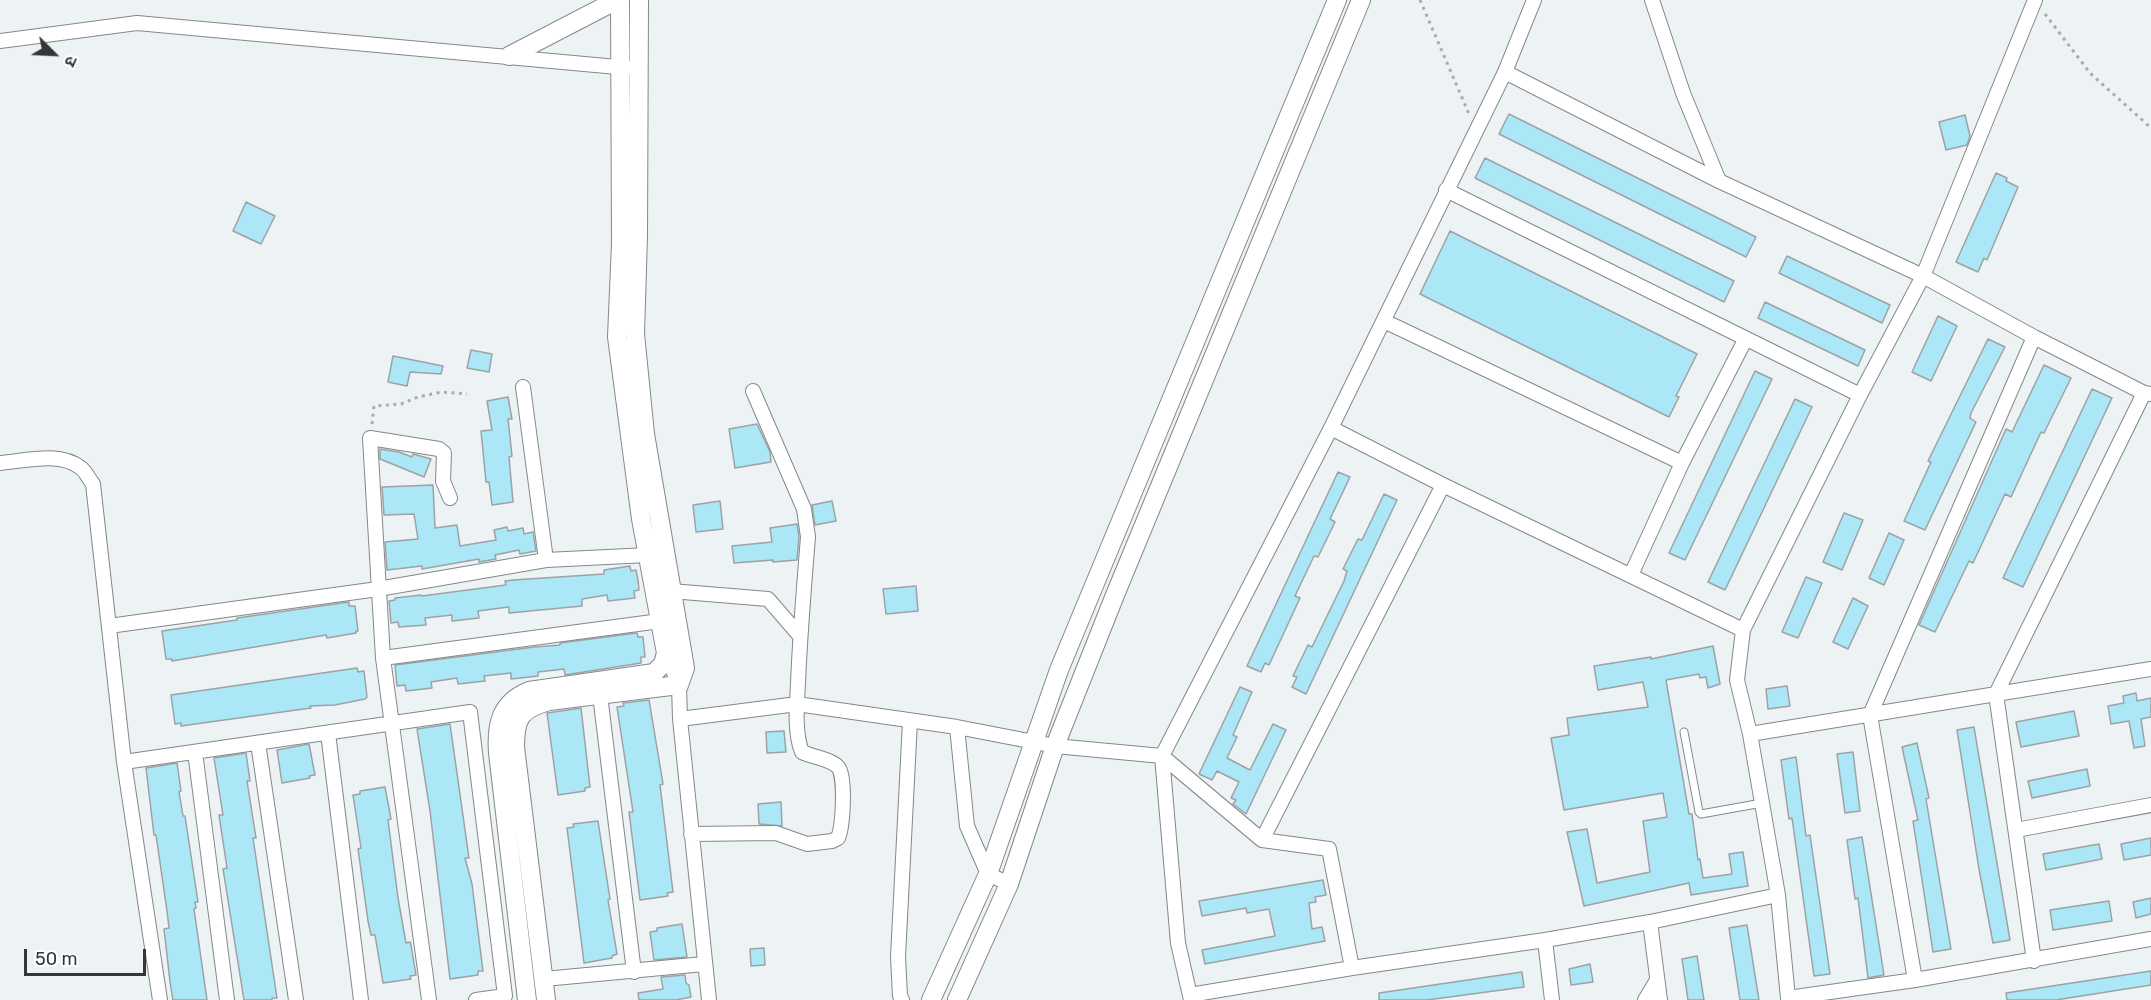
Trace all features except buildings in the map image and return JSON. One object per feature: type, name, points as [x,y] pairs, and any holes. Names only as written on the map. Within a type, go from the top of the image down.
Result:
[{"type":"main road","points":[[509,57],[619,0],[621,244],[616,337],[648,555],[666,653],[663,664],[654,673],[529,691],[513,700],[500,716],[497,738],[498,753],[527,997]]},
{"type":"main road","points":[[546,1000],[515,747],[517,722],[522,713],[539,704],[679,685],[685,668],[645,434],[635,334],[639,0]]},
{"type":"main road","points":[[931,1000],[987,874],[1059,670],[1337,0]]},
{"type":"main road","points":[[957,1000],[1009,884],[1055,746],[1361,0]]},
{"type":"street","points":[[1534,0],[1505,72],[1384,321],[1162,756],[1178,943],[1190,997],[1352,968],[1650,922],[1778,895]]},
{"type":"street","points":[[1652,0],[1683,93],[1719,181]]},
{"type":"street","points":[[2035,0],[1923,276],[1860,395],[1743,630],[1737,680],[1750,734],[1778,895],[1788,999],[2034,961],[2151,939]]},
{"type":"street","points":[[0,41],[137,23],[639,68]]},
{"type":"street","points":[[1505,72],[1719,181],[1923,276],[2034,337],[2147,393],[1996,694],[2034,961]]},
{"type":"street","points":[[1446,190],[1860,395]]},
{"type":"street","points":[[1384,321],[1682,463]]},
{"type":"street","points":[[1915,980],[1870,715],[2034,337]]},
{"type":"street","points":[[1631,575],[1682,463],[1745,340]]},
{"type":"street","points":[[1191,354],[1212,362]]},
{"type":"street","points":[[523,387],[546,560]]},
{"type":"street","points":[[691,834],[776,833],[807,844],[832,841],[838,838],[842,829],[840,768],[833,763],[802,752],[800,745],[797,704],[808,537],[807,521],[804,509],[753,391]]},
{"type":"street","points":[[1331,428],[1443,485],[1743,630]]},
{"type":"street","points":[[429,1000],[382,658],[370,438],[439,449],[444,453],[443,481],[450,498]]},
{"type":"street","points":[[0,463],[65,459],[82,469],[93,484],[124,762],[160,1000]]},
{"type":"street","points":[[1262,840],[1443,485]]},
{"type":"street","points":[[109,626],[378,589],[546,560],[648,555]]},
{"type":"street","points":[[671,591],[768,599],[800,636]]},
{"type":"street","points":[[382,658],[660,621]]},
{"type":"street","points":[[666,653],[679,685],[680,719],[709,1000]]},
{"type":"street","points":[[1750,734],[2151,669]]},
{"type":"street","points":[[600,695],[634,972]]},
{"type":"street","points":[[680,719],[797,704],[957,728],[1055,746],[1162,756],[1262,840],[1329,849],[1352,968]]},
{"type":"street","points":[[124,762],[471,712],[505,996]]},
{"type":"street","points":[[902,1000],[898,957],[910,721]]},
{"type":"street","points":[[957,728],[967,826],[987,874],[1009,884]]},
{"type":"street","points":[[328,733],[362,1000]]},
{"type":"street","points":[[258,743],[296,1000]]},
{"type":"street","points":[[195,752],[227,1000]]},
{"type":"street","points":[[2016,830],[2151,805]]},
{"type":"street","points":[[1650,922],[1660,1000]]},
{"type":"street","points":[[1545,940],[1552,1000]]},
{"type":"street","points":[[544,979],[704,964]]},
{"type":"street","points":[[1646,1000],[1657,980]]},
{"type":"street","points":[[476,1000],[505,996],[527,997]]},
{"type":"lane","points":[[1684,732],[1701,814],[1762,803]]},
{"type":"path","points":[[1420,0],[1476,129]]},
{"type":"path","points":[[2035,0],[2090,73],[2151,128]]},
{"type":"path","points":[[370,438],[374,406],[401,404],[418,397],[442,392],[467,394]]}]
